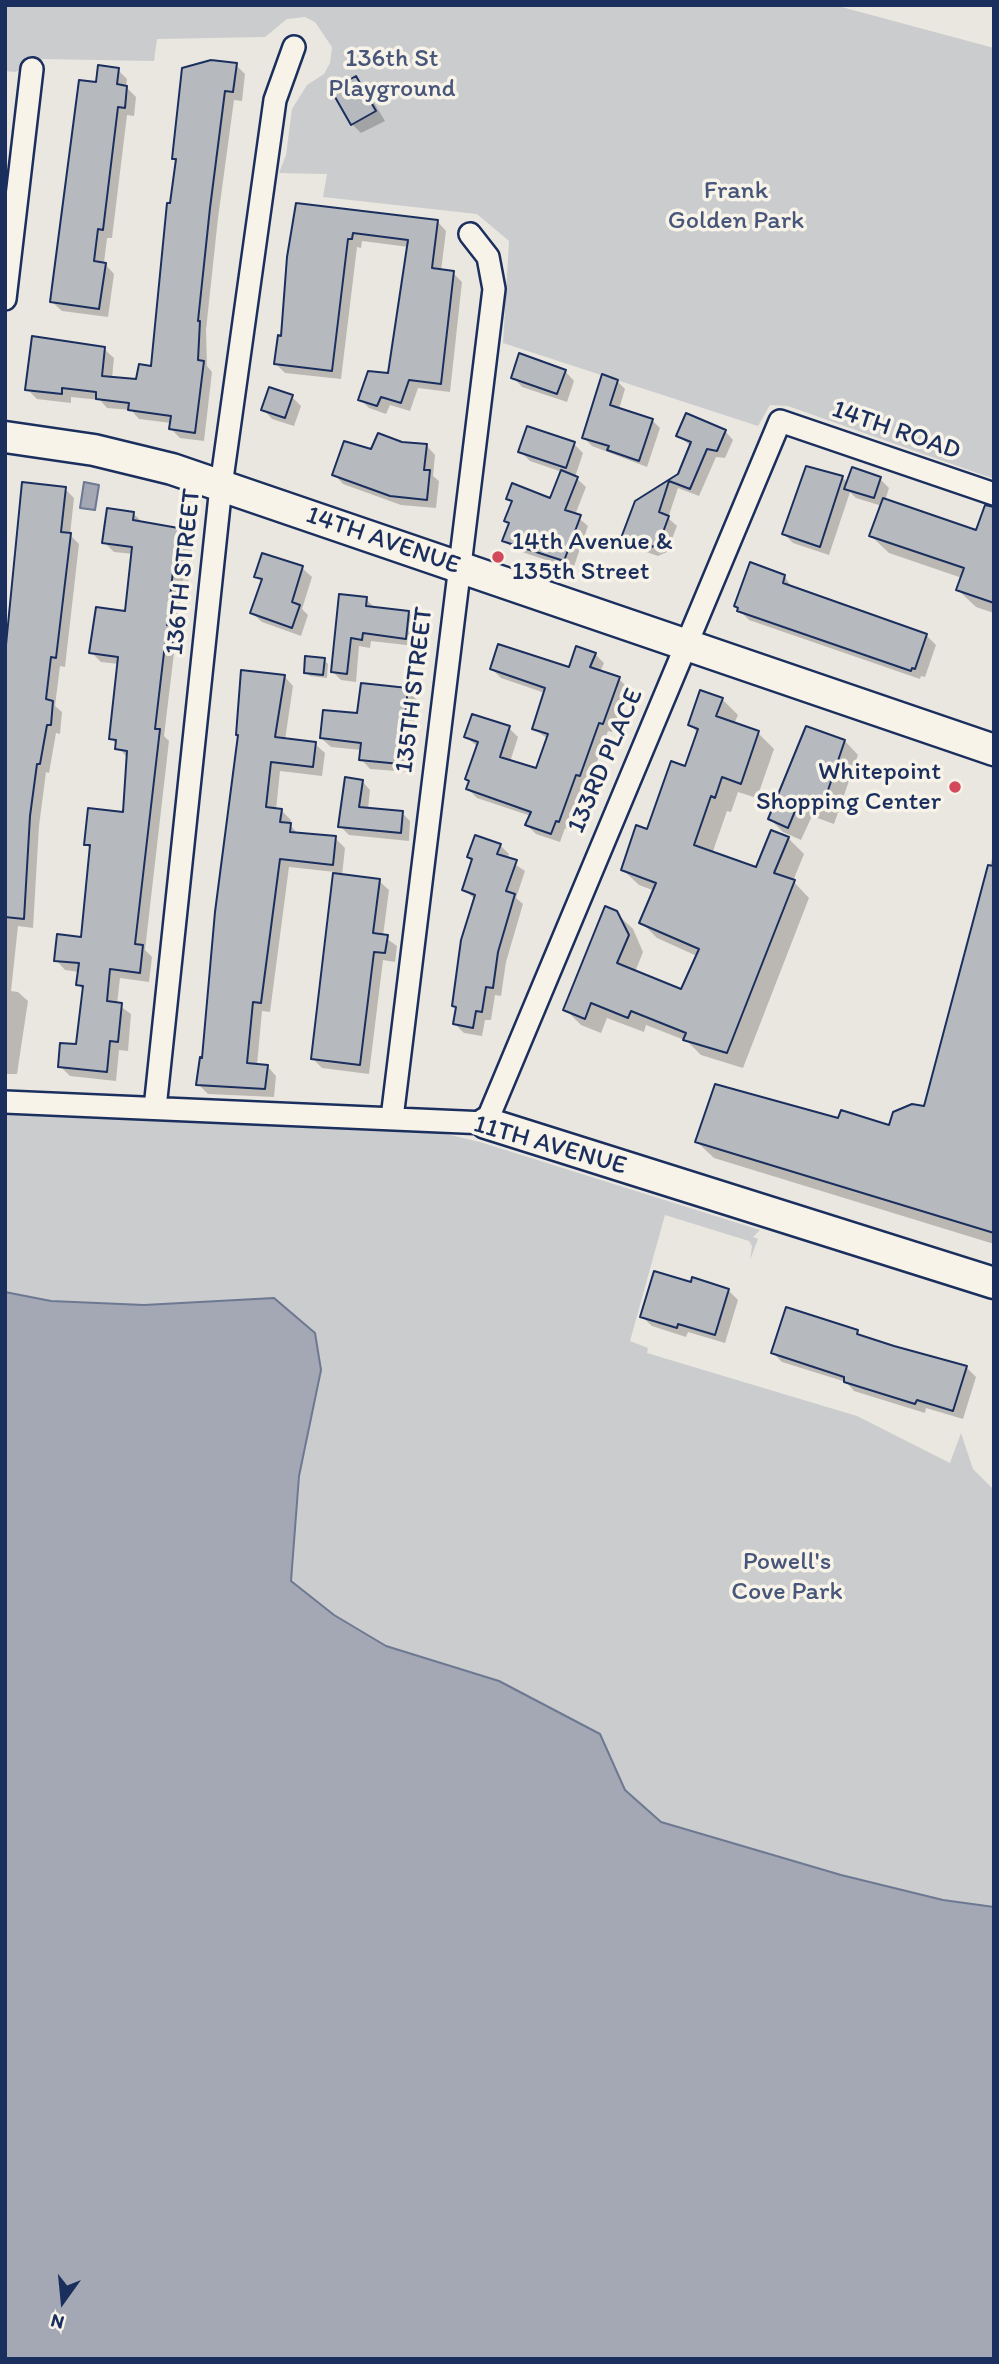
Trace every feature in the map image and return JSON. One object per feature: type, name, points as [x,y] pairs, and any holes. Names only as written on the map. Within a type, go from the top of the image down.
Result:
[{"type":"street","name":"136TH STREET","points":[[155,1108],[221,486],[275,100],[294,47]]},
{"type":"street","points":[[5,299],[32,69]]},
{"type":"street","name":"135TH STREET","points":[[391,1118],[494,289],[488,257],[470,234]]},
{"type":"street","name":"14TH ROAD","points":[[780,421],[994,494]]},
{"type":"street","name":"133RD PLACE","points":[[486,1123],[780,421]]},
{"type":"street","name":"14TH AVENUE","points":[[5,437],[94,450],[172,469],[994,750]]},
{"type":"street","name":"11TH AVENUE","points":[[5,1101],[486,1123],[994,1283]]},
{"type":"green space","name":"Frank Golden Park","points":[[5,5],[834,5],[994,48],[994,479],[788,406],[770,405],[758,426],[503,343],[509,241],[477,214],[323,197],[327,174],[279,173],[286,155],[292,109],[307,85],[324,74],[330,63],[332,47],[315,22],[305,17],[287,19],[265,37],[157,39],[154,61],[43,59],[15,72],[5,71]]},
{"type":"green space","name":"Powell's Cove Park","points":[[5,1112],[412,1126],[480,1142],[760,1230],[753,1237],[758,1239],[750,1260],[752,1246],[749,1241],[665,1215],[630,1341],[648,1348],[647,1353],[857,1416],[950,1463],[961,1433],[973,1469],[994,1490],[994,1907],[943,1900],[841,1875],[661,1822],[625,1790],[600,1734],[499,1681],[386,1646],[334,1615],[291,1581],[299,1475],[274,1298],[144,1305],[51,1301],[5,1292]]},
{"type":"shaded area","points":[[84,482],[99,485],[95,510],[80,508]]},
{"type":"shaded area","points":[[5,1292],[51,1301],[144,1305],[274,1298],[315,1333],[321,1370],[299,1476],[291,1581],[334,1615],[386,1646],[499,1681],[600,1734],[625,1790],[661,1822],[841,1875],[943,1900],[994,1907],[994,2359],[5,2359]]},
{"type":"building","points":[[211,60],[237,63],[233,92],[225,91],[210,208],[198,321],[198,360],[204,361],[195,433],[169,429],[171,416],[128,410],[129,403],[96,399],[96,392],[62,388],[62,394],[25,390],[32,336],[105,347],[102,376],[136,379],[139,364],[151,366],[167,203],[170,203],[176,159],[172,159],[182,68]]},
{"type":"building","points":[[98,65],[119,68],[117,84],[127,86],[125,108],[118,107],[103,230],[98,229],[94,261],[106,263],[99,309],[50,302],[79,80],[96,82]]},
{"type":"building","points":[[356,76],[376,111],[351,125],[331,90]]},
{"type":"building","points":[[296,203],[438,220],[432,268],[454,271],[441,384],[409,380],[401,403],[381,397],[377,406],[358,400],[368,371],[388,373],[408,240],[353,233],[352,239],[348,239],[332,371],[274,364],[278,335],[281,336],[287,257]]},
{"type":"building","points":[[519,353],[566,370],[557,394],[511,378]]},
{"type":"building","points":[[602,374],[618,380],[610,405],[653,419],[639,461],[607,450],[609,446],[582,438]]},
{"type":"building","points":[[269,387],[293,395],[285,418],[261,410]]},
{"type":"building","points":[[686,413],[726,430],[717,451],[707,449],[690,489],[669,481],[659,512],[669,516],[659,543],[648,549],[621,538],[635,501],[678,474],[691,442],[676,436]]},
{"type":"building","points":[[527,426],[575,442],[566,468],[518,452]]},
{"type":"building","points":[[378,433],[402,442],[427,444],[424,470],[430,470],[427,500],[390,496],[332,475],[344,441],[371,449]]},
{"type":"building","points":[[806,466],[843,476],[820,547],[782,534]]},
{"type":"building","points":[[852,467],[881,477],[874,498],[844,489]]},
{"type":"building","points":[[561,470],[578,477],[565,510],[581,515],[564,561],[502,541],[509,523],[504,521],[512,501],[506,499],[512,483],[550,498]]},
{"type":"building","points":[[22,482],[66,487],[61,532],[71,533],[56,658],[51,657],[46,699],[53,701],[51,725],[47,725],[40,764],[37,764],[30,816],[24,919],[5,917],[5,655]]},
{"type":"building","points":[[883,498],[976,530],[985,505],[994,507],[994,603],[956,590],[964,568],[869,536]]},
{"type":"building","points":[[107,508],[134,512],[133,520],[184,529],[179,572],[173,571],[167,625],[174,626],[172,645],[165,644],[155,729],[160,729],[135,944],[143,945],[140,973],[110,969],[107,1001],[122,1003],[118,1042],[110,1041],[107,1072],[58,1067],[60,1043],[76,1044],[83,986],[76,985],[79,963],[54,961],[57,934],[81,937],[90,845],[84,845],[88,808],[123,812],[127,751],[115,749],[116,740],[109,739],[118,657],[89,653],[96,607],[125,611],[132,547],[102,543]]},
{"type":"building","points":[[262,553],[303,566],[292,602],[300,605],[292,628],[250,613],[262,579],[254,577]]},
{"type":"building","points":[[750,562],[785,575],[783,583],[927,634],[915,669],[912,668],[911,671],[737,611],[738,608],[734,606]]},
{"type":"building","points":[[339,594],[367,597],[366,606],[409,611],[406,639],[363,633],[362,640],[351,638],[347,674],[331,672]]},
{"type":"building","points":[[498,644],[569,667],[576,646],[596,653],[590,667],[620,677],[603,724],[599,723],[580,776],[576,775],[559,822],[556,821],[551,834],[525,825],[531,812],[466,789],[469,781],[465,779],[478,742],[464,737],[472,714],[510,726],[500,757],[536,768],[548,734],[532,729],[545,688],[490,669]]},
{"type":"building","points":[[305,656],[325,658],[323,675],[304,673]]},
{"type":"building","points":[[241,670],[285,675],[275,737],[316,742],[313,767],[271,762],[266,807],[282,809],[280,822],[291,823],[290,832],[336,836],[333,865],[280,859],[261,1003],[253,1002],[247,1063],[268,1065],[265,1089],[196,1085],[200,1057],[202,1058],[215,912],[238,735]]},
{"type":"building","points":[[361,683],[408,688],[400,764],[359,760],[361,743],[320,738],[323,710],[357,713]]},
{"type":"building","points":[[700,690],[723,698],[716,716],[759,731],[741,784],[722,777],[715,798],[711,796],[694,845],[756,867],[771,830],[789,837],[774,873],[795,880],[727,1053],[683,1040],[686,1033],[631,1011],[628,1018],[591,1003],[585,1019],[563,1010],[605,906],[617,911],[629,935],[617,963],[681,989],[699,949],[639,923],[656,883],[621,870],[636,825],[647,829],[671,761],[685,766],[698,729],[688,725]]},
{"type":"building","points":[[806,726],[845,740],[821,811],[798,804],[788,828],[768,819]]},
{"type":"building","points":[[345,777],[363,780],[359,807],[403,811],[401,833],[338,827]]},
{"type":"building","points":[[475,835],[501,844],[497,854],[517,860],[506,891],[515,894],[498,952],[493,988],[486,987],[482,1012],[476,1011],[473,1028],[453,1024],[456,1007],[452,1006],[461,940],[475,895],[462,890],[472,859],[467,857]]},
{"type":"building","points":[[988,865],[994,866],[994,1233],[695,1142],[715,1084],[838,1118],[841,1110],[889,1125],[893,1112],[912,1104],[924,1106]]},
{"type":"building","points":[[333,873],[380,879],[373,933],[388,935],[385,953],[374,952],[360,1065],[311,1059]]},
{"type":"building","points":[[654,1271],[691,1282],[692,1277],[729,1289],[715,1335],[640,1317]]},
{"type":"building","points":[[786,1307],[858,1330],[857,1334],[967,1366],[953,1411],[917,1400],[915,1404],[844,1382],[844,1377],[771,1353]]},
{"type":"place","name":"14th Avenue & 135th Street","points":[[498,557]]},
{"type":"place","name":"Whitepoint Shopping Center","points":[[955,787]]},
{"type":"park label","name":"136th St Playground","points":[[392,74]]}]
